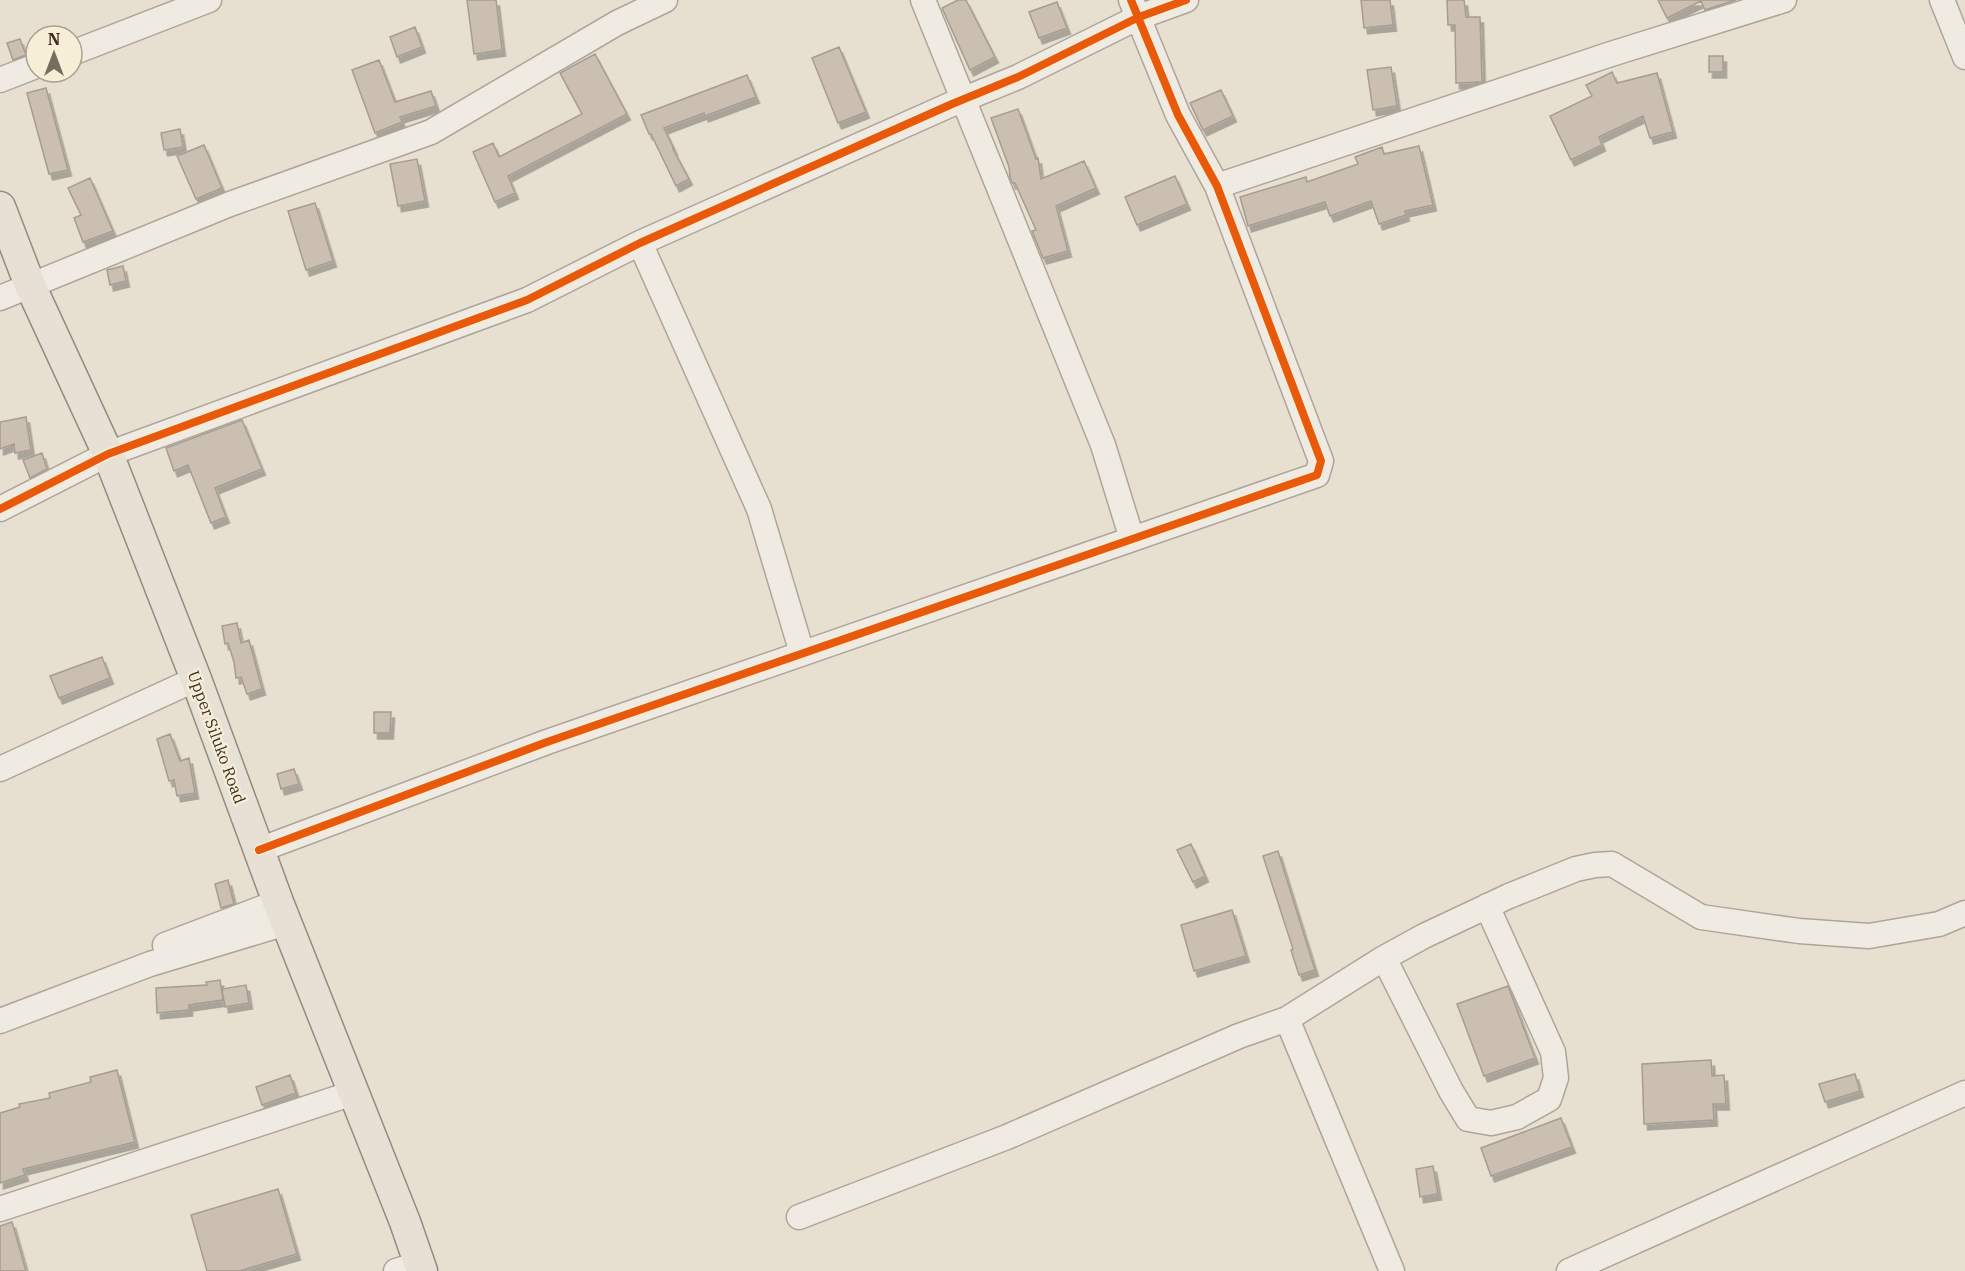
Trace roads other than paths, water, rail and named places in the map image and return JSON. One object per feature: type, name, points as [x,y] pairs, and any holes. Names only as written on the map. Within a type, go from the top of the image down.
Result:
[{"type":"main road","name":"Upper Siluko Road","points":[[0,207],[30,285],[108,454],[196,679],[282,912],[405,1222],[412,1269]]},
{"type":"street","points":[[84,48],[209,0]]},
{"type":"street","points":[[0,298],[230,204],[431,132],[617,23],[665,0]]},
{"type":"street","points":[[923,0],[1103,445],[1132,539]]},
{"type":"street","points":[[0,508],[108,454],[527,300],[640,243],[963,99],[1018,77],[1135,8],[1186,0]]},
{"type":"street","points":[[1217,186],[1619,52],[1785,0]]},
{"type":"street","points":[[1942,0],[1965,57]]},
{"type":"street","points":[[259,850],[547,742],[1317,475],[1321,461],[1217,186],[1178,115],[1135,8]]},
{"type":"street","points":[[0,80],[24,71]]},
{"type":"street","points":[[640,243],[759,509],[802,653]]},
{"type":"street","points":[[0,769],[196,679]]},
{"type":"street","points":[[799,1217],[1007,1137],[1239,1036],[1287,1019],[1384,958],[1487,906],[1576,869],[1612,864],[1701,917],[1799,931],[1869,936],[1939,924],[1965,913]]},
{"type":"street","points":[[1384,958],[1451,1091],[1468,1119],[1491,1123],[1517,1117],[1549,1099],[1556,1078],[1552,1052],[1487,906]]},
{"type":"street","points":[[0,1007],[282,912]]},
{"type":"street","points":[[0,1021],[282,912]]},
{"type":"street","points":[[1287,1019],[1392,1271]]},
{"type":"street","points":[[0,1209],[353,1093]]},
{"type":"street","points":[[1569,1271],[1615,1262],[1965,1093]]}]
